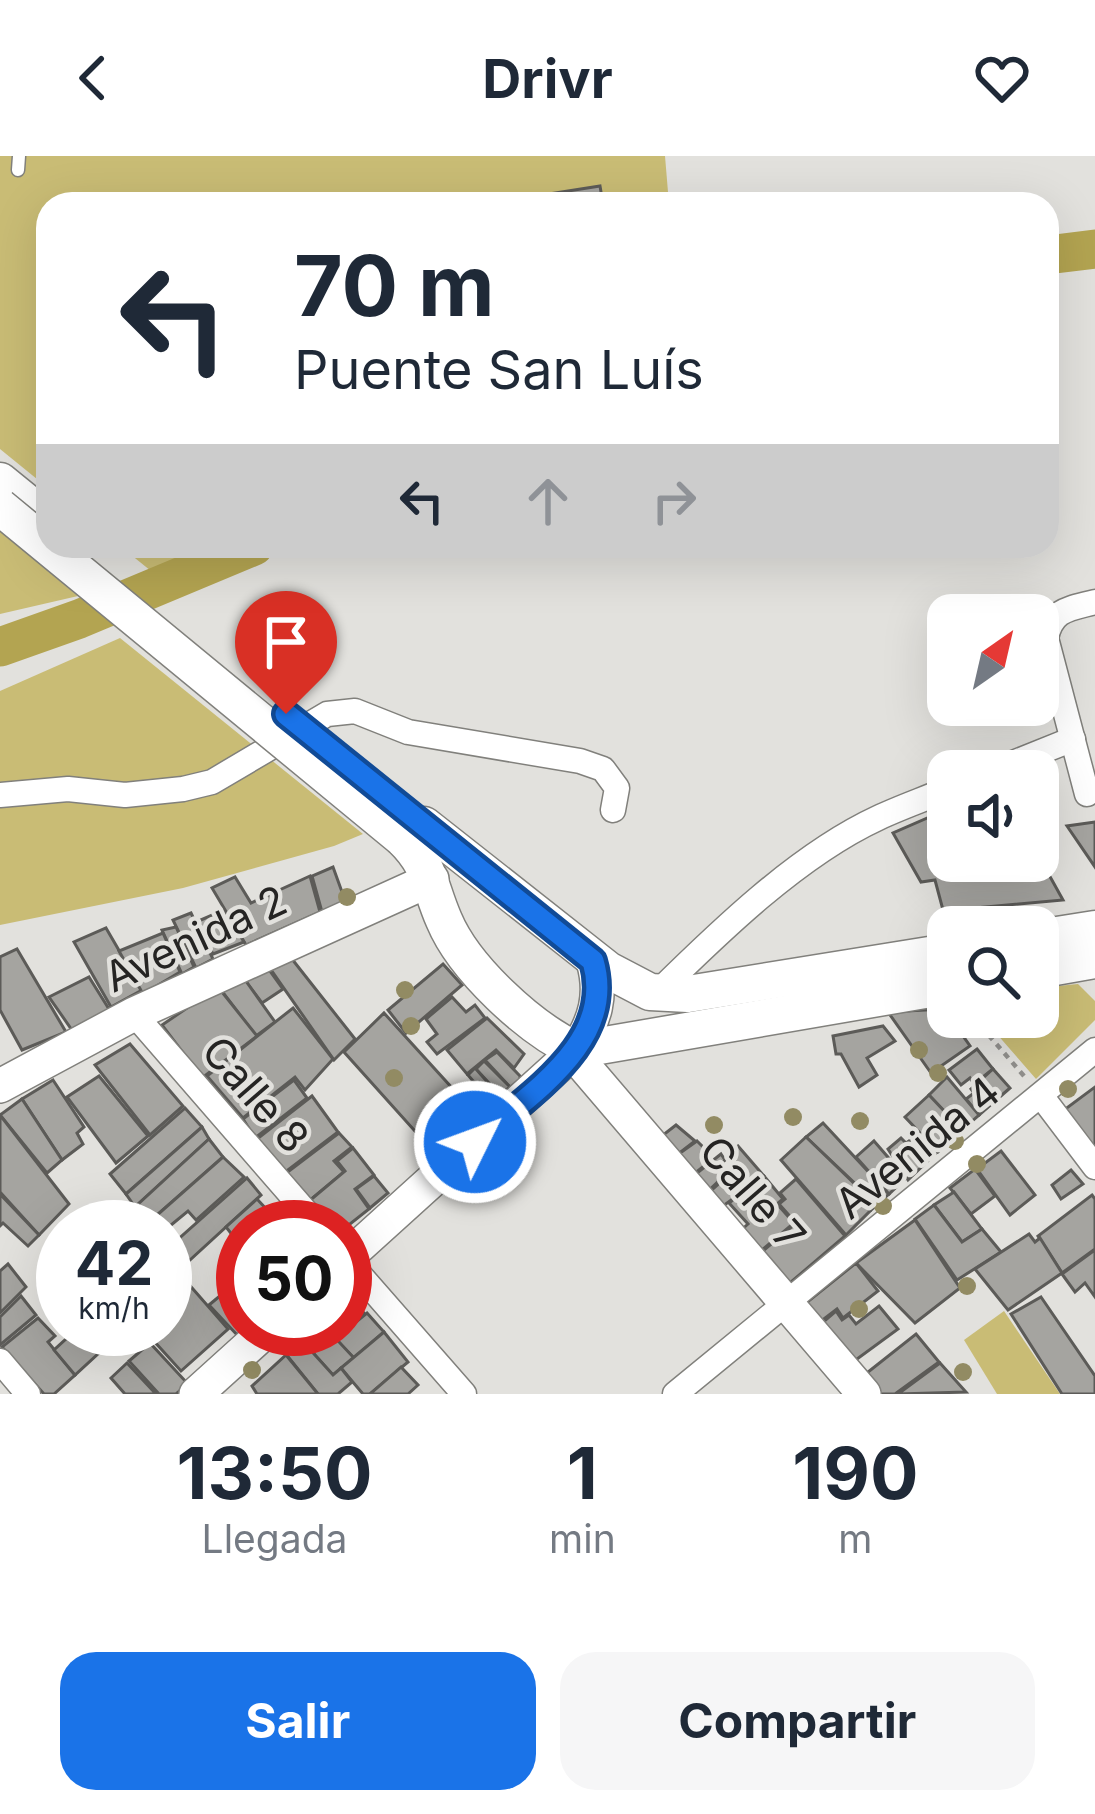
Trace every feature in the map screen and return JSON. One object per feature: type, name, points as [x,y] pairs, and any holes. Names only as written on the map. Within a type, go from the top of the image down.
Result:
[{"type":"main road","points":[[0,481],[36,510]]},
{"type":"main road","points":[[0,507],[36,535]]},
{"type":"main road","points":[[65,558],[413,831],[629,983],[657,993],[688,994],[927,955]]},
{"type":"main road","points":[[94,558],[413,831],[444,921],[460,948],[526,1018],[576,1050],[927,990]]},
{"type":"main road","name":"Avenida 2","points":[[0,1086],[134,1014],[433,879]]},
{"type":"main road","points":[[1059,934],[1095,928]]},
{"type":"main road","points":[[1059,966],[1095,960]]},
{"type":"main road","points":[[372,1235],[576,1050],[597,1008],[593,961]]},
{"type":"main road","name":"Calle 7","points":[[576,1050],[583,1065],[864,1394]]},
{"type":"main road","points":[[196,1394],[238,1356]]},
{"type":"street","points":[[1087,794],[1046,638],[1057,612],[1095,602]]},
{"type":"street","points":[[0,795],[68,789],[154,794],[197,786],[212,782],[327,714],[355,711],[408,732],[534,751],[603,769],[617,788],[613,810]]},
{"type":"street","points":[[1046,750],[1073,739]]},
{"type":"street","points":[[657,993],[706,945],[805,864],[874,819],[927,798]]},
{"type":"street","name":"Calle 8","points":[[134,1014],[296,1200]]},
{"type":"street","name":"Avenida 4","points":[[675,1394],[1095,1050]]},
{"type":"street","points":[[1042,1096],[1095,1167]]},
{"type":"street","points":[[372,1290],[464,1394]]},
{"type":"street","points":[[0,1361],[28,1394]]},
{"type":"path","points":[[991,1038],[1042,1096]]},
{"type":"shaded area","points":[[0,156],[665,156],[668,192],[36,192],[36,478],[0,449]]},
{"type":"shaded area","points":[[0,531],[78,596],[0,614]]},
{"type":"shaded area","points":[[135,558],[193,558],[156,575]]},
{"type":"shaded area","points":[[120,638],[363,834],[183,888],[0,925],[0,691]]},
{"type":"shaded area","points":[[1078,984],[1095,1001],[1095,1020],[1036,1079],[1000,1038],[1059,1038],[1059,986]]},
{"type":"shaded area","points":[[1004,1311],[1060,1394],[997,1394],[964,1340]]},
{"type":"building","points":[[600,186],[601,192],[562,192]]},
{"type":"building","points":[[927,818],[927,881],[921,882],[893,833]]},
{"type":"building","points":[[1095,822],[1095,867],[1067,826]]},
{"type":"building","points":[[333,867],[346,903],[322,912],[312,876]]},
{"type":"building","points":[[310,876],[320,912],[246,945],[212,888],[235,877],[251,903]]},
{"type":"building","points":[[936,882],[1053,882],[1063,900],[996,906],[942,906]]},
{"type":"building","points":[[224,910],[244,942],[213,954],[196,922]]},
{"type":"building","points":[[191,913],[213,959],[196,968],[173,920]]},
{"type":"building","points":[[176,927],[194,967],[182,974],[162,930]]},
{"type":"building","points":[[106,928],[142,990],[111,1007],[74,942]]},
{"type":"building","points":[[163,933],[180,972],[143,994],[119,951]]},
{"type":"building","points":[[17,949],[66,1032],[22,1050],[0,1010],[0,957]]},
{"type":"building","points":[[288,954],[355,1039],[334,1060],[267,964]]},
{"type":"building","points":[[265,964],[283,989],[262,1003],[244,979]]},
{"type":"building","points":[[443,964],[462,985],[406,1033],[388,1010]]},
{"type":"building","points":[[89,977],[112,1014],[74,1033],[49,997]]},
{"type":"building","points":[[243,977],[275,1022],[256,1036],[221,990]]},
{"type":"building","points":[[218,987],[257,1036],[202,1078],[162,1025]]},
{"type":"building","points":[[452,997],[466,1012],[475,1005],[485,1018],[437,1054],[427,1042],[437,1034],[426,1019]]},
{"type":"building","points":[[293,1008],[333,1059],[305,1090],[295,1077],[243,1118],[207,1076]]},
{"type":"building","points":[[927,1010],[927,1038],[964,1038],[970,1046],[931,1073],[888,1012]]},
{"type":"building","points":[[384,1013],[473,1111],[431,1149],[344,1052]]},
{"type":"building","points":[[487,1018],[524,1054],[514,1068],[496,1050],[467,1074],[447,1050]]},
{"type":"building","points":[[883,1026],[895,1041],[867,1058],[877,1075],[859,1087],[841,1054],[836,1054],[833,1036]]},
{"type":"building","points":[[130,1044],[183,1106],[150,1135],[95,1065]]},
{"type":"building","points":[[977,1049],[993,1069],[974,1084],[970,1078],[961,1085],[949,1070]]},
{"type":"building","points":[[497,1052],[520,1076],[510,1087],[485,1060]]},
{"type":"building","points":[[484,1061],[510,1087],[500,1095],[476,1069]]},
{"type":"building","points":[[475,1068],[499,1095],[491,1102],[468,1075]]},
{"type":"building","points":[[993,1069],[1010,1088],[979,1115],[966,1099]]},
{"type":"building","points":[[99,1076],[148,1136],[116,1163],[67,1097]]},
{"type":"building","points":[[947,1077],[979,1115],[962,1130],[929,1095]]},
{"type":"building","points":[[53,1080],[84,1127],[77,1133],[83,1144],[62,1160],[22,1099]]},
{"type":"building","points":[[294,1080],[307,1098],[255,1138],[243,1119]]},
{"type":"building","points":[[1095,1087],[1095,1151],[1064,1110]]},
{"type":"building","points":[[929,1095],[962,1130],[938,1152],[905,1117]]},
{"type":"building","points":[[312,1096],[338,1132],[284,1173],[257,1139]]},
{"type":"building","points":[[22,1099],[62,1160],[47,1173],[0,1115]]},
{"type":"building","points":[[185,1108],[202,1127],[126,1194],[110,1174]]},
{"type":"building","points":[[0,1115],[66,1200],[36,1200],[36,1232],[0,1192]]},
{"type":"building","points":[[823,1123],[889,1194],[871,1210],[860,1197],[865,1193],[806,1137]]},
{"type":"building","points":[[676,1125],[695,1141],[673,1158],[658,1139]]},
{"type":"building","points":[[202,1127],[209,1139],[143,1200],[130,1200],[126,1194]]},
{"type":"building","points":[[339,1133],[352,1147],[334,1161],[344,1172],[310,1200],[285,1174]]},
{"type":"building","points":[[806,1137],[863,1192],[859,1196],[870,1211],[846,1235],[781,1160]]},
{"type":"building","points":[[901,1138],[906,1143],[912,1139],[924,1150],[930,1145],[936,1153],[908,1180],[888,1149]]},
{"type":"building","points":[[209,1139],[223,1157],[174,1200],[143,1200]]},
{"type":"building","points":[[697,1141],[709,1162],[689,1178],[673,1158]]},
{"type":"building","points":[[874,1141],[906,1178],[889,1194],[856,1157]]},
{"type":"building","points":[[738,1146],[764,1176],[719,1209],[707,1194],[739,1166],[729,1152]]},
{"type":"building","points":[[353,1148],[374,1175],[355,1189],[363,1200],[310,1200],[345,1171],[337,1161]]},
{"type":"building","points":[[1001,1151],[1035,1195],[1010,1215],[977,1169]]},
{"type":"building","points":[[721,1154],[725,1160],[719,1166],[726,1174],[706,1193],[692,1177]]},
{"type":"building","points":[[223,1157],[244,1177],[196,1220],[192,1200],[174,1200]]},
{"type":"building","points":[[975,1169],[995,1196],[971,1214],[950,1188]]},
{"type":"building","points":[[1071,1170],[1083,1184],[1061,1199],[1052,1185]]},
{"type":"building","points":[[374,1176],[388,1193],[372,1206],[372,1200],[364,1200],[356,1189]]},
{"type":"building","points":[[764,1176],[783,1199],[777,1204],[794,1223],[756,1255],[738,1233],[748,1224],[729,1203]]},
{"type":"building","points":[[247,1178],[261,1195],[256,1200],[222,1200]]},
{"type":"building","points":[[796,1179],[845,1236],[784,1288],[757,1256],[796,1223],[779,1204],[785,1199],[780,1193]]},
{"type":"building","points":[[954,1192],[982,1229],[962,1242],[934,1205]]},
{"type":"building","points":[[0,1194],[36,1232],[36,1238],[28,1246],[3,1223],[0,1226]]},
{"type":"building","points":[[1092,1195],[1095,1249],[1062,1273],[1038,1236]]},
{"type":"building","points":[[934,1205],[962,1242],[982,1229],[1001,1252],[957,1280],[915,1219]]},
{"type":"building","points":[[216,1206],[216,1236],[192,1258],[192,1227]]},
{"type":"building","points":[[915,1220],[960,1288],[915,1323],[856,1263]]},
{"type":"building","points":[[1029,1234],[1035,1242],[1040,1238],[1062,1273],[1008,1310],[975,1269]]},
{"type":"building","points":[[1095,1250],[1095,1297],[1085,1283],[1075,1292],[1062,1274]]},
{"type":"building","points":[[856,1263],[878,1291],[843,1318],[837,1309],[820,1322],[806,1303]]},
{"type":"building","points":[[8,1264],[26,1287],[0,1313],[0,1271]]},
{"type":"building","points":[[192,1288],[216,1315],[216,1340],[181,1371],[167,1356],[192,1356]]},
{"type":"building","points":[[21,1296],[36,1315],[0,1345],[0,1317]]},
{"type":"building","points":[[1041,1297],[1095,1376],[1095,1394],[1062,1394],[1011,1314]]},
{"type":"building","points":[[879,1306],[898,1329],[853,1362],[822,1323],[836,1311],[842,1320],[849,1315],[856,1324]]},
{"type":"building","points":[[372,1319],[384,1332],[372,1342]]},
{"type":"building","points":[[36,1320],[36,1356],[59,1356],[75,1375],[54,1394],[44,1394],[2,1347]]},
{"type":"building","points":[[384,1332],[408,1362],[370,1394],[363,1394],[341,1368],[355,1356],[372,1356],[372,1342]]},
{"type":"building","points":[[916,1334],[939,1362],[895,1394],[878,1394],[863,1376]]},
{"type":"building","points":[[59,1356],[96,1356],[75,1375]]},
{"type":"building","points":[[135,1356],[162,1356],[188,1384],[176,1394],[159,1394],[129,1361]]},
{"type":"building","points":[[287,1356],[316,1356],[333,1375],[341,1368],[352,1382],[338,1394],[318,1394]]},
{"type":"building","points":[[287,1356],[318,1394],[257,1394],[252,1386]]},
{"type":"building","points":[[316,1356],[354,1358],[333,1375]]},
{"type":"building","points":[[127,1363],[156,1394],[125,1394],[111,1378]]},
{"type":"building","points":[[940,1363],[966,1392],[898,1394]]},
{"type":"building","points":[[401,1367],[418,1385],[408,1394],[370,1394]]},
{"type":"waterway","points":[[1059,254],[1095,249]]},
{"type":"waterway","points":[[0,647],[225,558]]},
{"type":"route","points":[[286,714],[593,961],[597,1008],[576,1050],[475,1142]]}]
